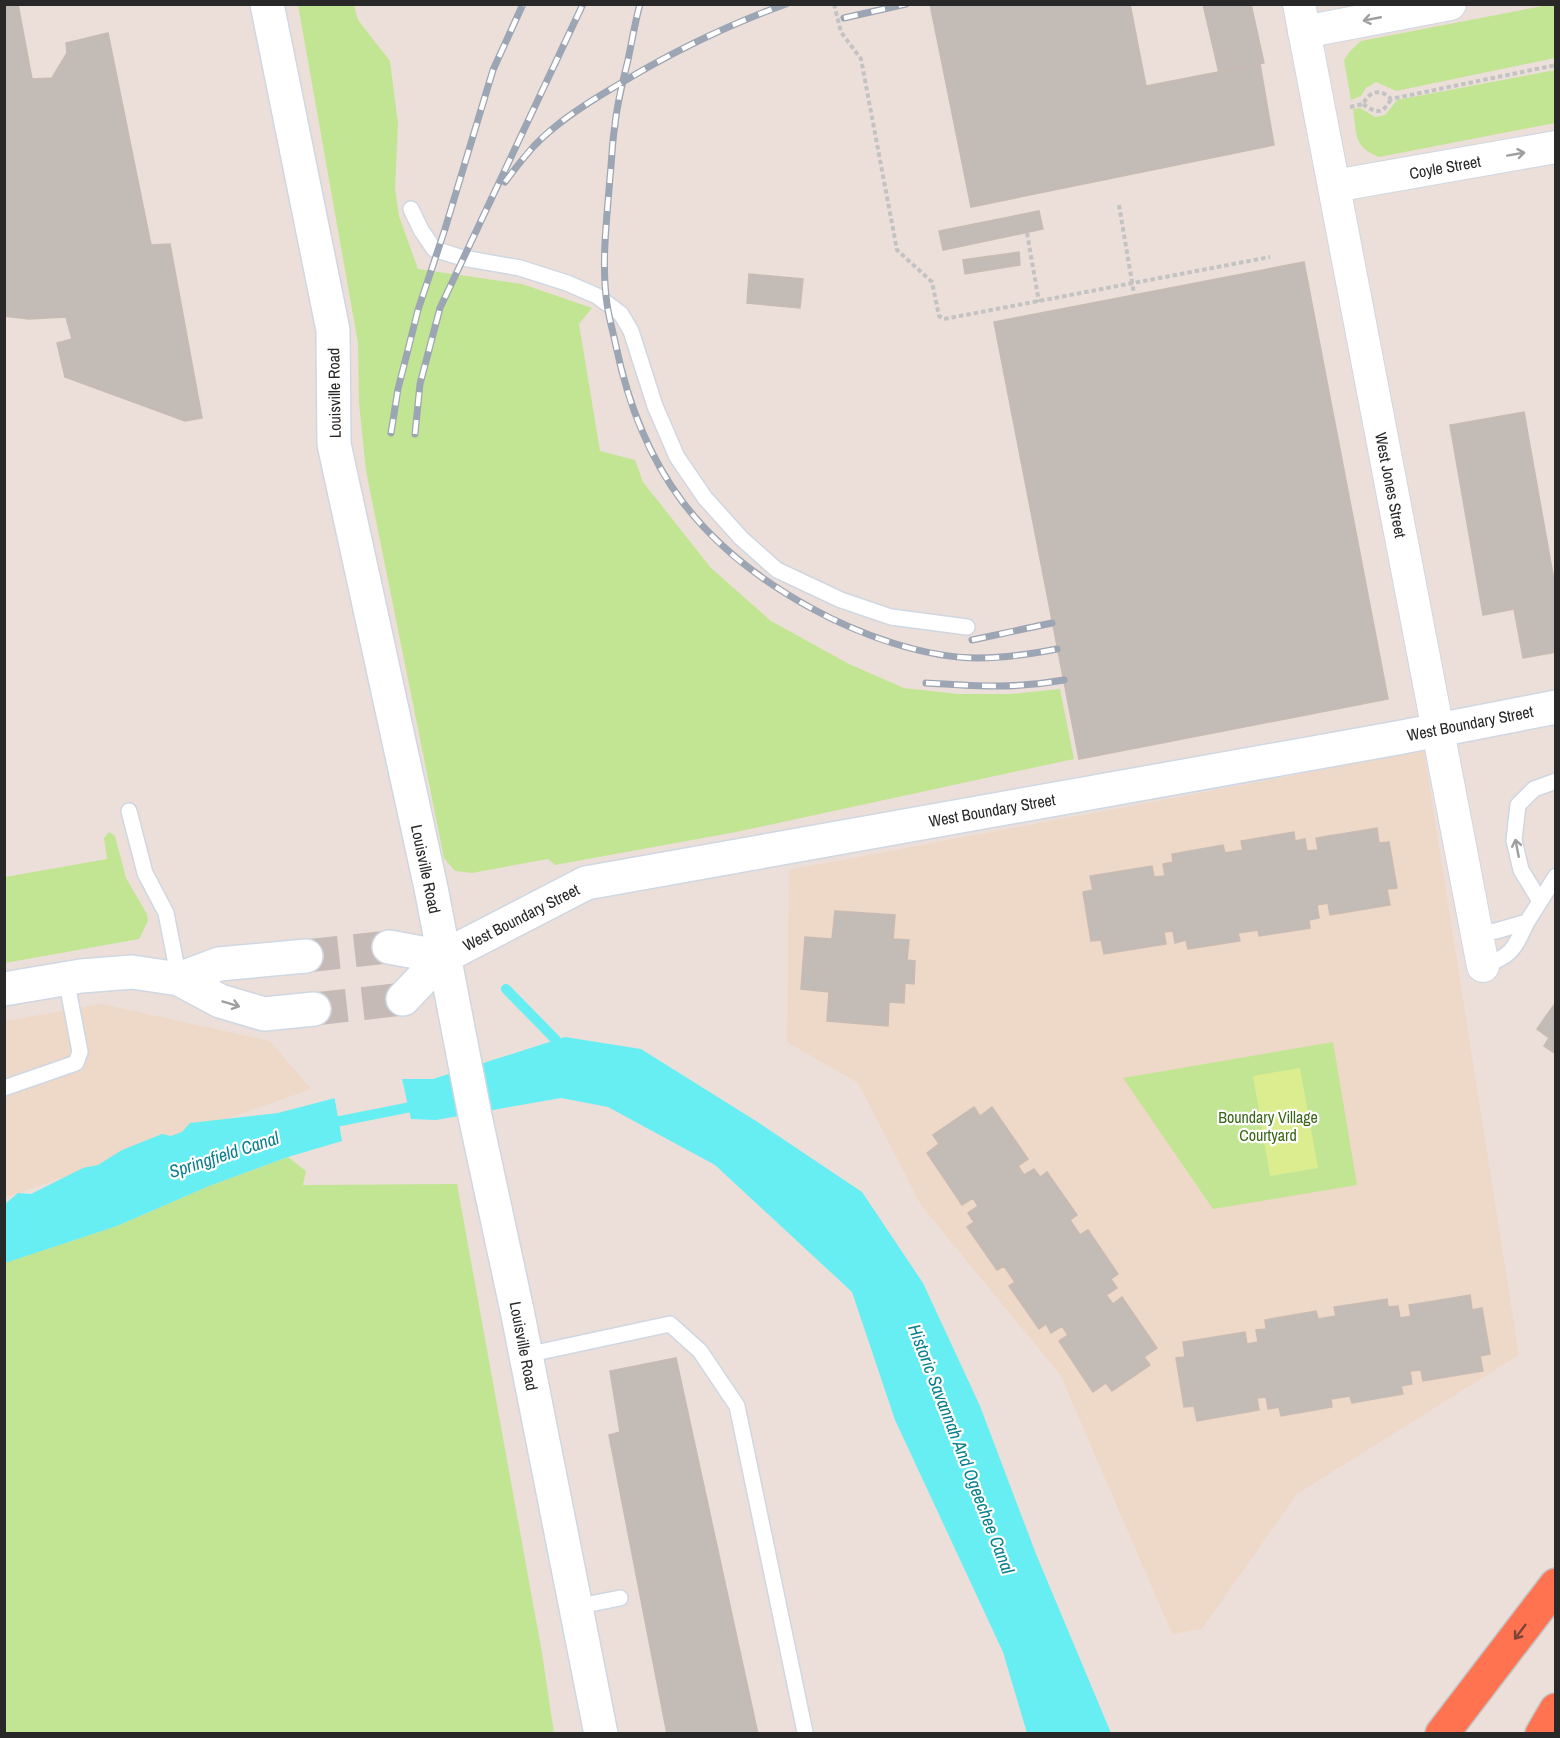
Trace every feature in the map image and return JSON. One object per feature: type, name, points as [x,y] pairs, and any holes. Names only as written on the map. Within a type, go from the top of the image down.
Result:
[{"type":"highway","points":[[1442,1734],[1556,1585]]},
{"type":"highway","points":[[1542,1734],[1556,1710]]},
{"type":"main road","name":"Louisville Road","points":[[267,4],[333,330],[334,444],[431,888],[465,1067],[526,1355],[601,1734]]},
{"type":"main road","name":"West Boundary Street","points":[[403,999],[443,957],[586,884],[1556,707]]},
{"type":"main road","name":"West Boundary Street","points":[[389,947],[443,957]]},
{"type":"main road","points":[[178,979],[219,964],[306,956]]},
{"type":"main road","points":[[4,989],[66,978],[132,972],[178,979],[220,1001],[264,1014],[314,1009]]},
{"type":"street","points":[[1302,18],[1450,4]]},
{"type":"street","name":"West Jones Street","points":[[1302,18],[1483,966]]},
{"type":"street","name":"Coyle Street","points":[[1334,186],[1556,147]]},
{"type":"lane","points":[[411,209],[434,249],[463,258],[520,268],[567,283],[597,296],[621,314],[631,331],[655,406],[677,457],[705,498],[741,537],[777,570],[841,600],[891,617],[967,627]]},
{"type":"lane","points":[[1540,901],[1521,870],[1514,840],[1518,805],[1534,789],[1556,781]]},
{"type":"lane","points":[[129,811],[145,873],[166,913],[178,979]]},
{"type":"lane","points":[[1483,966],[1502,959],[1516,946],[1527,922],[1556,876]]},
{"type":"lane","points":[[1476,932],[1496,931],[1527,922]]},
{"type":"lane","points":[[4,1088],[68,1068],[76,1063],[80,1052],[66,978]]},
{"type":"lane","points":[[526,1355],[670,1324],[700,1351],[737,1406],[805,1732]]},
{"type":"lane","points":[[575,1607],[620,1598]]},
{"type":"path","points":[[834,4],[841,32],[861,59],[897,250],[932,282],[939,316],[944,319],[1270,257]]},
{"type":"path","points":[[1343,108],[1363,104],[1373,111],[1380,112],[1386,108],[1391,99],[1556,66]]},
{"type":"path","points":[[1363,104],[1374,91],[1381,91],[1391,99]]},
{"type":"path","points":[[1119,206],[1134,294]]},
{"type":"path","points":[[1026,233],[1039,302]]},
{"type":"shaded area","points":[[1424,751],[1519,1355],[1297,1494],[1202,1629],[1172,1634],[1061,1376],[921,1205],[858,1083],[787,1042],[789,870]]},
{"type":"shaded area","points":[[102,1004],[270,1041],[311,1089],[5,1198],[5,1021]]},
{"type":"green space","points":[[298,5],[354,5],[358,20],[390,61],[398,124],[395,188],[399,216],[418,269],[522,284],[592,308],[579,324],[600,451],[635,460],[643,482],[711,568],[771,621],[849,664],[904,688],[958,694],[1010,694],[1060,689],[1074,759],[736,832],[555,865],[548,859],[472,873],[455,871],[444,858],[366,471],[359,403],[358,343]]},
{"type":"green space","points":[[1555,5],[1555,58],[1396,91],[1376,82],[1366,88],[1361,96],[1351,100],[1344,60],[1361,41]]},
{"type":"green space","points":[[1555,70],[1555,123],[1379,157],[1360,144],[1356,133],[1353,109],[1360,108],[1375,117],[1385,115],[1397,100]]},
{"type":"green space","points":[[109,832],[115,836],[126,878],[147,914],[148,921],[139,939],[5,963],[5,877],[107,859],[104,838]]},
{"type":"green space","name":"Boundary Village Courtyard","points":[[1333,1042],[1357,1185],[1213,1209],[1123,1078]]},
{"type":"green space","points":[[1300,1068],[1318,1168],[1270,1176],[1253,1076]]},
{"type":"green space","points":[[288,1157],[306,1171],[303,1185],[457,1184],[542,1653],[554,1733],[5,1733],[4,1263],[117,1226],[209,1186]]},
{"type":"water","name":"Historic Savannah And Ogeechee Canal","points":[[565,1037],[641,1049],[756,1121],[862,1192],[923,1283],[980,1406],[1036,1554],[1111,1733],[1027,1733],[1003,1652],[895,1420],[852,1292],[715,1165],[608,1107],[561,1098],[436,1120],[411,1119],[402,1079],[433,1079]]},
{"type":"water","points":[[335,1098],[342,1141],[288,1157],[209,1186],[117,1226],[5,1263],[5,1204],[18,1193],[31,1194],[83,1168],[98,1165],[122,1150],[162,1134],[171,1136],[182,1132],[190,1123],[278,1113]]},
{"type":"pier","points":[[401,1076],[411,1122],[408,1120],[399,1079]]},
{"type":"pier","points":[[334,1095],[338,1097],[345,1141],[343,1144]]},
{"type":"building","points":[[4,4],[18,4],[32,79],[52,78],[67,53],[66,43],[108,33],[151,245],[170,244],[202,418],[185,421],[65,377],[57,343],[72,339],[66,317],[29,319],[4,316]]},
{"type":"building","points":[[930,4],[1130,4],[1146,86],[1260,64],[1274,145],[971,207]]},
{"type":"building","points":[[1203,4],[1251,4],[1264,63],[1219,73]]},
{"type":"building","points":[[1039,211],[1043,229],[943,250],[939,231]]},
{"type":"building","points":[[1019,252],[1020,265],[965,274],[963,260]]},
{"type":"building","points":[[1304,262],[1388,699],[1079,759],[994,322]]},
{"type":"building","points":[[749,274],[803,279],[800,308],[747,303]]},
{"type":"building","points":[[1524,412],[1553,575],[1556,575],[1556,652],[1523,658],[1514,609],[1483,615],[1450,425]]},
{"type":"building","points":[[1377,828],[1379,843],[1389,842],[1397,888],[1387,889],[1390,905],[1330,915],[1328,903],[1317,905],[1319,918],[1309,920],[1310,928],[1259,936],[1258,930],[1238,933],[1240,941],[1188,949],[1186,940],[1175,943],[1173,931],[1164,932],[1166,944],[1104,954],[1101,940],[1091,941],[1083,892],[1093,890],[1090,876],[1152,866],[1154,877],[1165,876],[1163,864],[1173,862],[1172,854],[1223,845],[1225,853],[1243,850],[1241,841],[1294,832],[1295,841],[1305,839],[1307,851],[1318,850],[1316,838]]},
{"type":"building","points":[[835,911],[895,915],[893,939],[909,940],[907,960],[915,961],[914,984],[905,983],[904,1003],[889,1002],[888,1026],[827,1021],[829,992],[801,989],[805,937],[832,939]]},
{"type":"building","points":[[1556,1002],[1556,1054],[1544,1046],[1549,1038],[1537,1029]]},
{"type":"building","points":[[974,1107],[980,1116],[992,1107],[1028,1159],[1018,1166],[1024,1175],[1034,1169],[1040,1177],[1047,1172],[1077,1215],[1070,1220],[1080,1235],[1088,1230],[1118,1274],[1111,1279],[1117,1288],[1106,1295],[1113,1304],[1122,1297],[1157,1348],[1144,1357],[1150,1365],[1112,1391],[1106,1383],[1093,1392],[1059,1341],[1068,1335],[1062,1326],[1051,1333],[1046,1324],[1039,1329],[1009,1286],[1015,1282],[1004,1266],[997,1270],[967,1227],[974,1222],[968,1213],[978,1206],[973,1198],[962,1205],[927,1153],[939,1144],[933,1135]]},
{"type":"building","points":[[1470,1295],[1472,1310],[1482,1308],[1490,1354],[1480,1356],[1483,1371],[1423,1381],[1421,1370],[1410,1371],[1412,1384],[1401,1386],[1403,1394],[1352,1403],[1350,1396],[1331,1399],[1332,1407],[1281,1416],[1279,1407],[1268,1409],[1266,1397],[1257,1398],[1259,1410],[1197,1421],[1194,1406],[1184,1407],[1176,1358],[1185,1357],[1183,1342],[1245,1332],[1247,1344],[1258,1342],[1256,1330],[1266,1329],[1265,1320],[1316,1311],[1318,1319],[1336,1316],[1334,1307],[1387,1299],[1388,1307],[1398,1306],[1400,1318],[1411,1316],[1409,1305]]},
{"type":"building","points":[[676,1358],[758,1734],[667,1734],[609,1435],[620,1432],[610,1371]]},
{"type":"waterway","points":[[506,989],[556,1040]]},
{"type":"waterway","name":"Springfield Canal","points":[[325,1124],[421,1105]]},
{"type":"tunnel","points":[[306,956],[389,947]]},
{"type":"tunnel","points":[[314,1009],[403,999]]},
{"type":"railway","points":[[391,433],[398,389],[418,310],[493,70],[523,4]]},
{"type":"railway","points":[[415,434],[420,384],[440,308],[583,4]]},
{"type":"railway","points":[[640,4],[616,117],[606,224],[605,288],[627,390],[642,431],[660,467],[682,501],[707,531],[737,559],[772,584],[829,618],[892,643],[957,657],[998,657],[1057,649]]},
{"type":"railway","points":[[505,182],[543,137],[594,99],[698,41],[786,4]]},
{"type":"railway","points":[[844,18],[906,4]]},
{"type":"railway","points":[[972,640],[1052,623]]},
{"type":"railway","points":[[926,683],[1012,686],[1064,680]]}]
